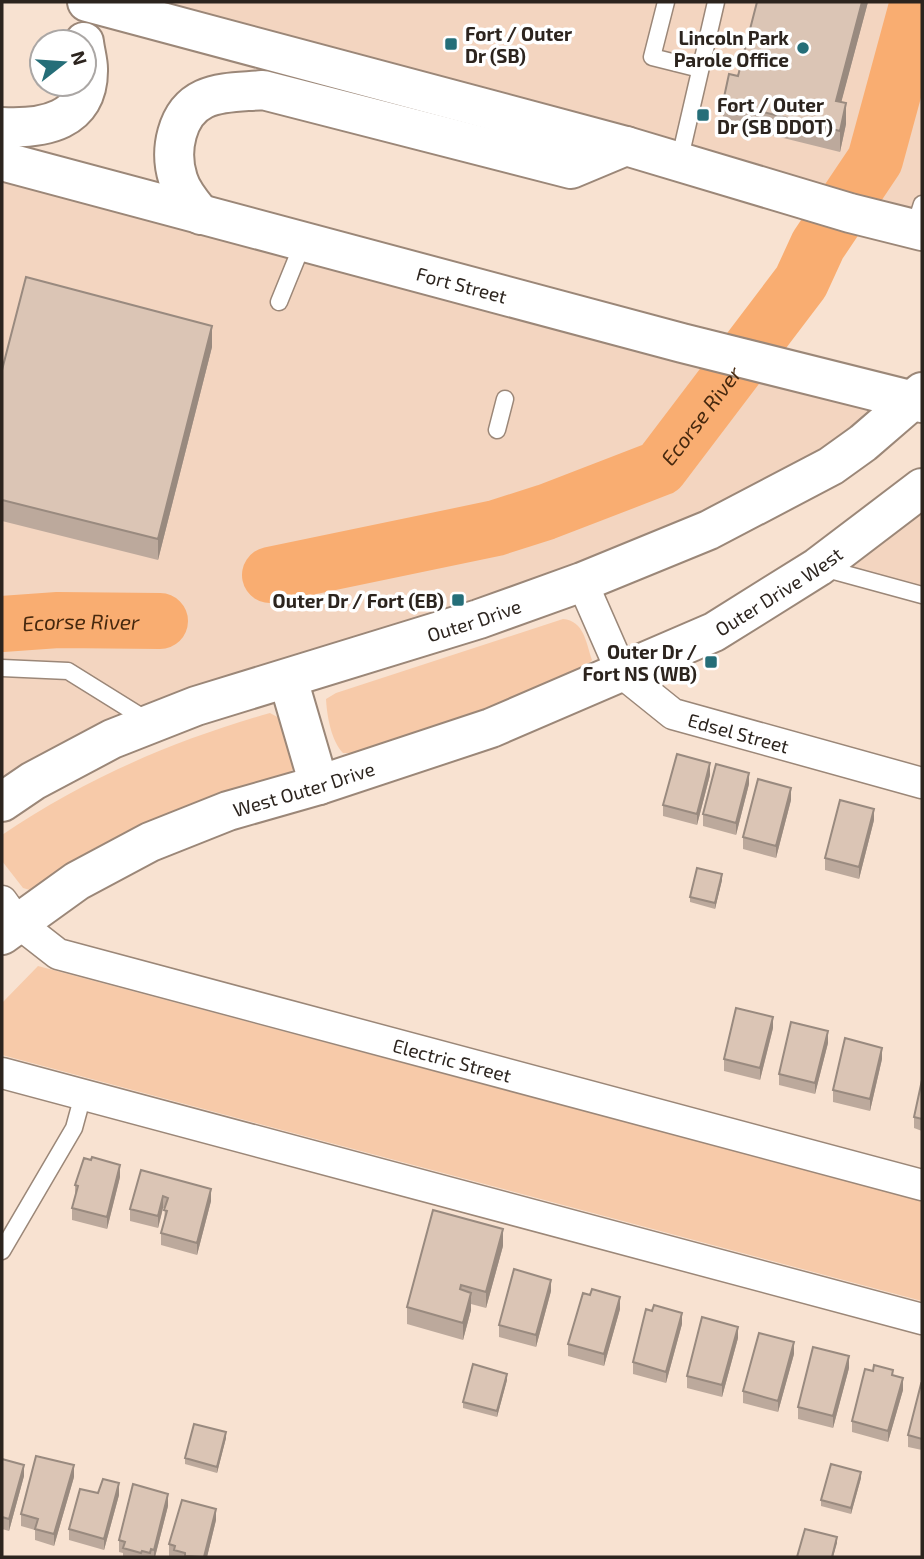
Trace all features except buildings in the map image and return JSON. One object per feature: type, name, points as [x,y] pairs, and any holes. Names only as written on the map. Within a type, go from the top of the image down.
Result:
[{"type":"main road","points":[[73,2],[80,28]]},
{"type":"main road","points":[[87,2],[626,146],[808,201],[910,221]]},
{"type":"main road","points":[[201,215],[185,195],[177,177],[174,156],[177,133],[184,115],[204,99],[228,93],[263,90],[571,169],[626,146]]},
{"type":"main road","points":[[2,127],[37,127],[66,118],[76,108],[80,98]]},
{"type":"main road","name":"Fort Street","points":[[2,161],[682,343],[920,399]]},
{"type":"main road","name":"Outer Drive","points":[[2,802],[33,780],[112,739],[196,706],[479,620],[582,582],[709,530],[831,466],[920,399]]},
{"type":"main road","name":"Outer Drive West","points":[[622,673],[714,632],[818,567],[922,488]]},
{"type":"main road","name":"West Outer Drive","points":[[7,920],[150,842],[228,811],[319,785],[491,728],[622,673]]},
{"type":"main road","points":[[288,679],[319,785]]},
{"type":"street","name":"Edsel Street","points":[[582,582],[622,673],[673,714],[922,783]]},
{"type":"street","name":"Electric Street","points":[[7,920],[58,954],[922,1185]]},
{"type":"street","points":[[2,1073],[922,1319]]},
{"type":"lane","points":[[666,2],[652,58],[700,69]]},
{"type":"lane","points":[[679,162],[716,2]]},
{"type":"lane","points":[[279,302],[303,243]]},
{"type":"lane","points":[[497,430],[505,399]]},
{"type":"lane","points":[[818,567],[922,595]]},
{"type":"lane","points":[[2,668],[68,671],[152,723]]},
{"type":"lane","points":[[2,1251],[74,1128],[83,1095]]},
{"type":"shaded area","points":[[87,2],[922,2],[922,231]]},
{"type":"shaded area","points":[[2,161],[914,401],[831,466],[343,660],[2,802]]},
{"type":"shaded area","points":[[922,488],[922,595],[818,567]]},
{"type":"shaded area","points":[[563,619],[576,624],[586,640],[592,660],[581,673],[514,701],[354,753],[343,753],[335,741],[326,699],[336,693]]},
{"type":"shaded area","points":[[270,713],[281,719],[296,765],[289,774],[30,890],[23,888],[2,861],[2,835],[65,796],[165,749]]},
{"type":"shaded area","points":[[38,966],[922,1201],[922,1301],[2,1055],[2,1003]]},
{"type":"waterway","name":"Ecorse River","points":[[270,575],[496,528],[546,512],[660,468],[801,282],[818,245],[875,160],[918,2]]},
{"type":"waterway","name":"Ecorse River","points":[[2,624],[58,620],[160,621]]},
{"type":"place","name":"Fort / Outer Dr (SB)","points":[[451,44]]},
{"type":"place","name":"Lincoln Park Parole Office","points":[[803,48]]},
{"type":"place","name":"Fort / Outer Dr (SB DDOT)","points":[[703,115]]},
{"type":"place","name":"Outer Dr / Fort (EB)","points":[[458,600]]},
{"type":"place","name":"Outer Dr / Fort NS (WB)","points":[[711,662]]}]
